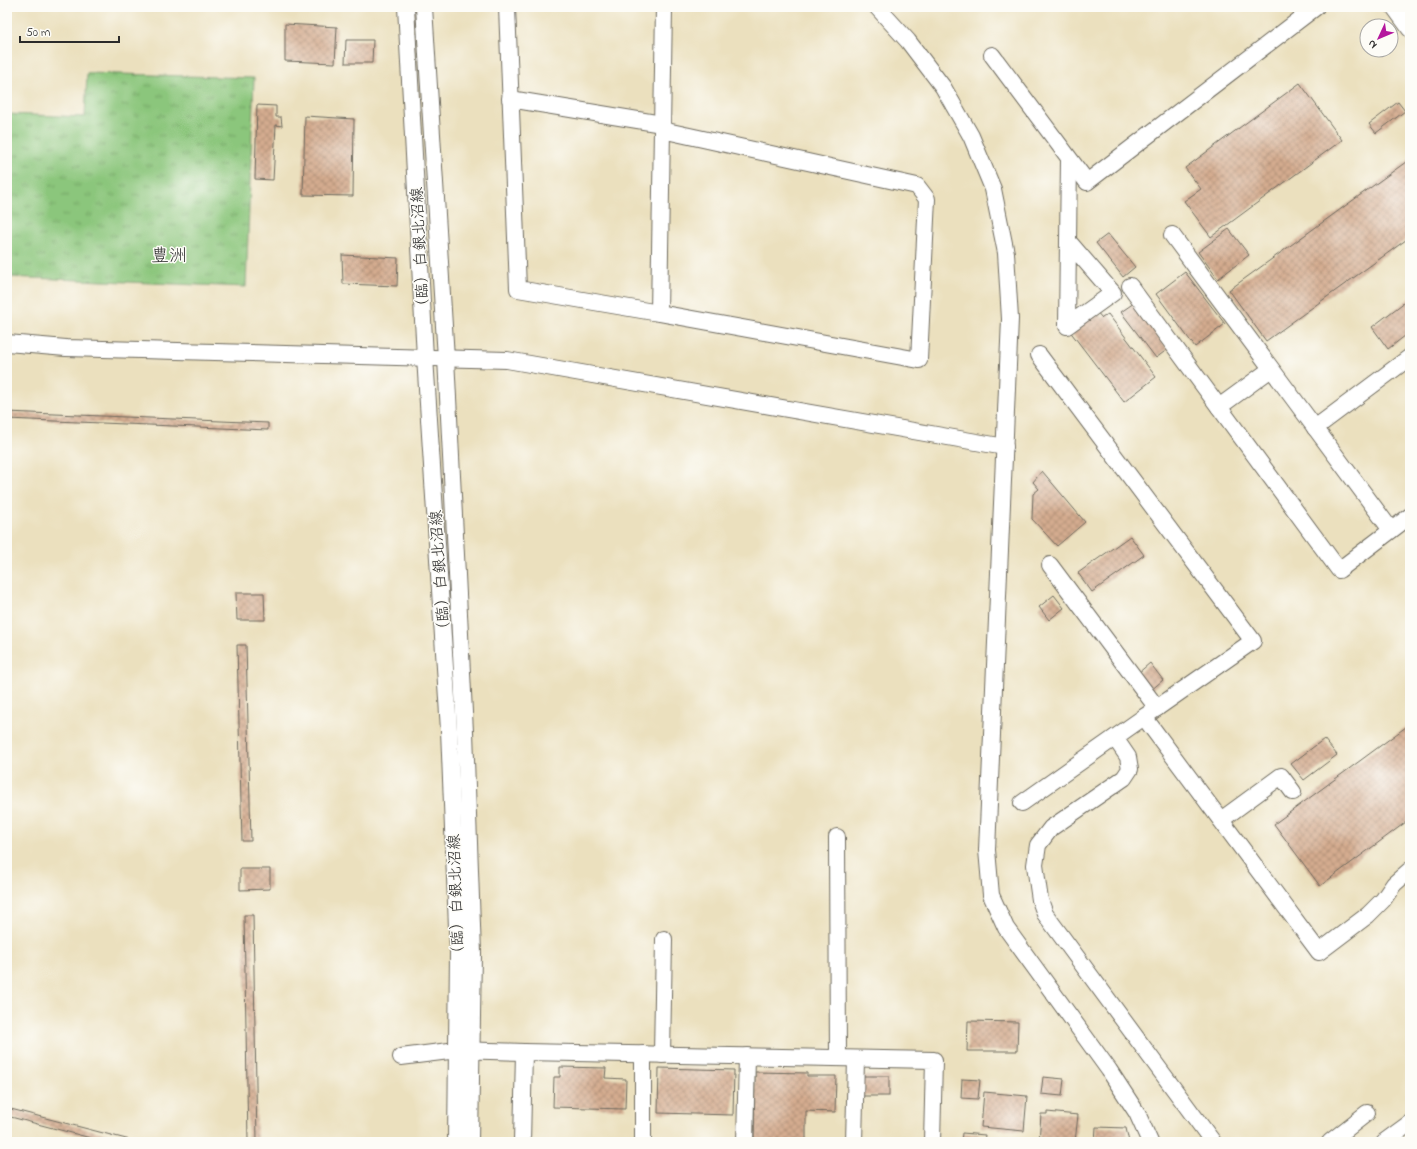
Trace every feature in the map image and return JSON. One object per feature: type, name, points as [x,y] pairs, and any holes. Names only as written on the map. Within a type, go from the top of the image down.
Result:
[{"type":"street","name":"（臨）白銀北沼線","points":[[406,7],[425,357],[449,730],[458,952],[470,1142]]},
{"type":"street","name":"（臨）白銀北沼線","points":[[424,7],[446,358],[466,748],[473,953],[456,1142]]},
{"type":"street","points":[[507,7],[510,99],[518,289],[919,360],[927,198],[917,186],[662,127],[510,99]]},
{"type":"street","points":[[659,313],[664,7]]},
{"type":"street","points":[[877,7],[908,41],[943,87],[971,136],[993,189],[1006,253],[1010,318],[987,850],[991,895],[1006,928],[1109,1070],[1137,1113],[1150,1142]]},
{"type":"street","points":[[992,55],[1087,182],[1316,7]]},
{"type":"street","points":[[1394,7],[1410,29]]},
{"type":"street","points":[[1068,241],[1113,293],[1067,326],[1068,241],[1070,159]]},
{"type":"street","points":[[1172,234],[1391,530]]},
{"type":"street","points":[[1130,286],[1339,570],[1410,516]]},
{"type":"street","points":[[7,343],[66,348],[507,360],[1005,447]]},
{"type":"street","points":[[1022,803],[1253,641],[1038,355]]},
{"type":"street","points":[[1315,428],[1410,357]]},
{"type":"street","points":[[1219,407],[1271,369]]},
{"type":"street","points":[[1050,565],[1157,708]]},
{"type":"street","points":[[1144,717],[1319,952],[1368,915],[1383,900],[1394,884],[1410,870]]},
{"type":"street","points":[[1115,738],[1128,757],[1130,769],[1124,778],[1051,828],[1038,845],[1035,865],[1040,900],[1045,914],[1213,1142]]},
{"type":"street","points":[[1221,820],[1281,776],[1293,792]]},
{"type":"street","points":[[837,837],[838,1058]]},
{"type":"street","points":[[662,1055],[664,939]]},
{"type":"street","points":[[401,1057],[464,1051],[934,1060],[932,1142]]},
{"type":"street","points":[[522,1142],[524,1052]]},
{"type":"street","points":[[643,1054],[643,1142]]},
{"type":"street","points":[[745,1142],[747,1056]]},
{"type":"street","points":[[854,1142],[856,1059]]},
{"type":"street","points":[[1330,1142],[1367,1114]]},
{"type":"street","points":[[1384,1142],[1410,1123]]},
{"type":"green space","points":[[87,73],[254,78],[246,287],[7,277],[7,114],[85,117]]},
{"type":"building","points":[[285,24],[337,27],[335,63],[285,61]]},
{"type":"building","points":[[346,40],[373,40],[372,63],[345,63]]},
{"type":"building","points":[[1300,83],[1342,140],[1211,237],[1184,201],[1201,189],[1185,168]]},
{"type":"building","points":[[1398,102],[1405,111],[1376,133],[1369,124]]},
{"type":"building","points":[[257,105],[276,106],[276,117],[281,117],[282,126],[276,125],[273,180],[255,179]]},
{"type":"building","points":[[305,116],[354,119],[353,196],[303,195]]},
{"type":"building","points":[[1410,159],[1410,237],[1266,341],[1229,290]]},
{"type":"building","points":[[1229,229],[1249,255],[1218,279],[1198,252]]},
{"type":"building","points":[[1108,234],[1135,267],[1123,277],[1096,243]]},
{"type":"building","points":[[342,255],[398,258],[397,286],[343,284]]},
{"type":"building","points":[[1185,272],[1225,324],[1195,347],[1156,294]]},
{"type":"building","points":[[1410,298],[1410,332],[1388,349],[1372,327]]},
{"type":"building","points":[[1134,303],[1168,349],[1156,358],[1121,312]]},
{"type":"building","points":[[1095,310],[1102,318],[1108,314],[1156,377],[1124,402],[1069,330]]},
{"type":"building","points":[[7,412],[268,423],[268,430],[7,419]]},
{"type":"building","points":[[1042,471],[1085,522],[1057,546],[1032,519],[1033,494],[1039,489],[1033,482]]},
{"type":"building","points":[[1130,536],[1144,555],[1092,592],[1078,573]]},
{"type":"building","points":[[236,593],[264,593],[265,620],[237,620]]},
{"type":"building","points":[[1054,595],[1064,608],[1049,620],[1039,607]]},
{"type":"building","points":[[237,645],[246,645],[251,841],[242,841]]},
{"type":"building","points":[[1150,663],[1163,680],[1150,691],[1137,674]]},
{"type":"building","points":[[1410,724],[1410,819],[1320,886],[1274,824]]},
{"type":"building","points":[[1324,739],[1337,755],[1304,780],[1291,764]]},
{"type":"building","points":[[240,869],[270,869],[270,889],[240,890]]},
{"type":"building","points":[[244,915],[253,915],[257,1142],[248,1142]]},
{"type":"building","points":[[968,1021],[1018,1022],[1017,1051],[967,1051]]},
{"type":"building","points":[[560,1067],[606,1068],[605,1078],[626,1079],[625,1109],[553,1107],[554,1077],[560,1077]]},
{"type":"building","points":[[659,1068],[734,1070],[733,1115],[658,1113]]},
{"type":"building","points":[[755,1072],[807,1073],[807,1076],[836,1076],[835,1112],[806,1111],[806,1142],[754,1142]]},
{"type":"building","points":[[862,1076],[889,1076],[889,1096],[862,1096]]},
{"type":"building","points":[[1043,1077],[1064,1079],[1062,1096],[1041,1094]]},
{"type":"building","points":[[962,1079],[980,1080],[978,1099],[961,1098]]},
{"type":"building","points":[[984,1092],[1027,1096],[1024,1131],[981,1127]]},
{"type":"building","points":[[7,1108],[134,1142],[106,1142],[7,1116]]},
{"type":"building","points":[[1047,1112],[1078,1115],[1075,1142],[1039,1142],[1041,1114],[1047,1114]]},
{"type":"building","points":[[1096,1127],[1126,1128],[1129,1142],[1095,1142]]},
{"type":"building","points":[[962,1133],[985,1135],[984,1142],[961,1142]]},
{"type":"district","name":"豊洲","points":[[169,255]]}]
